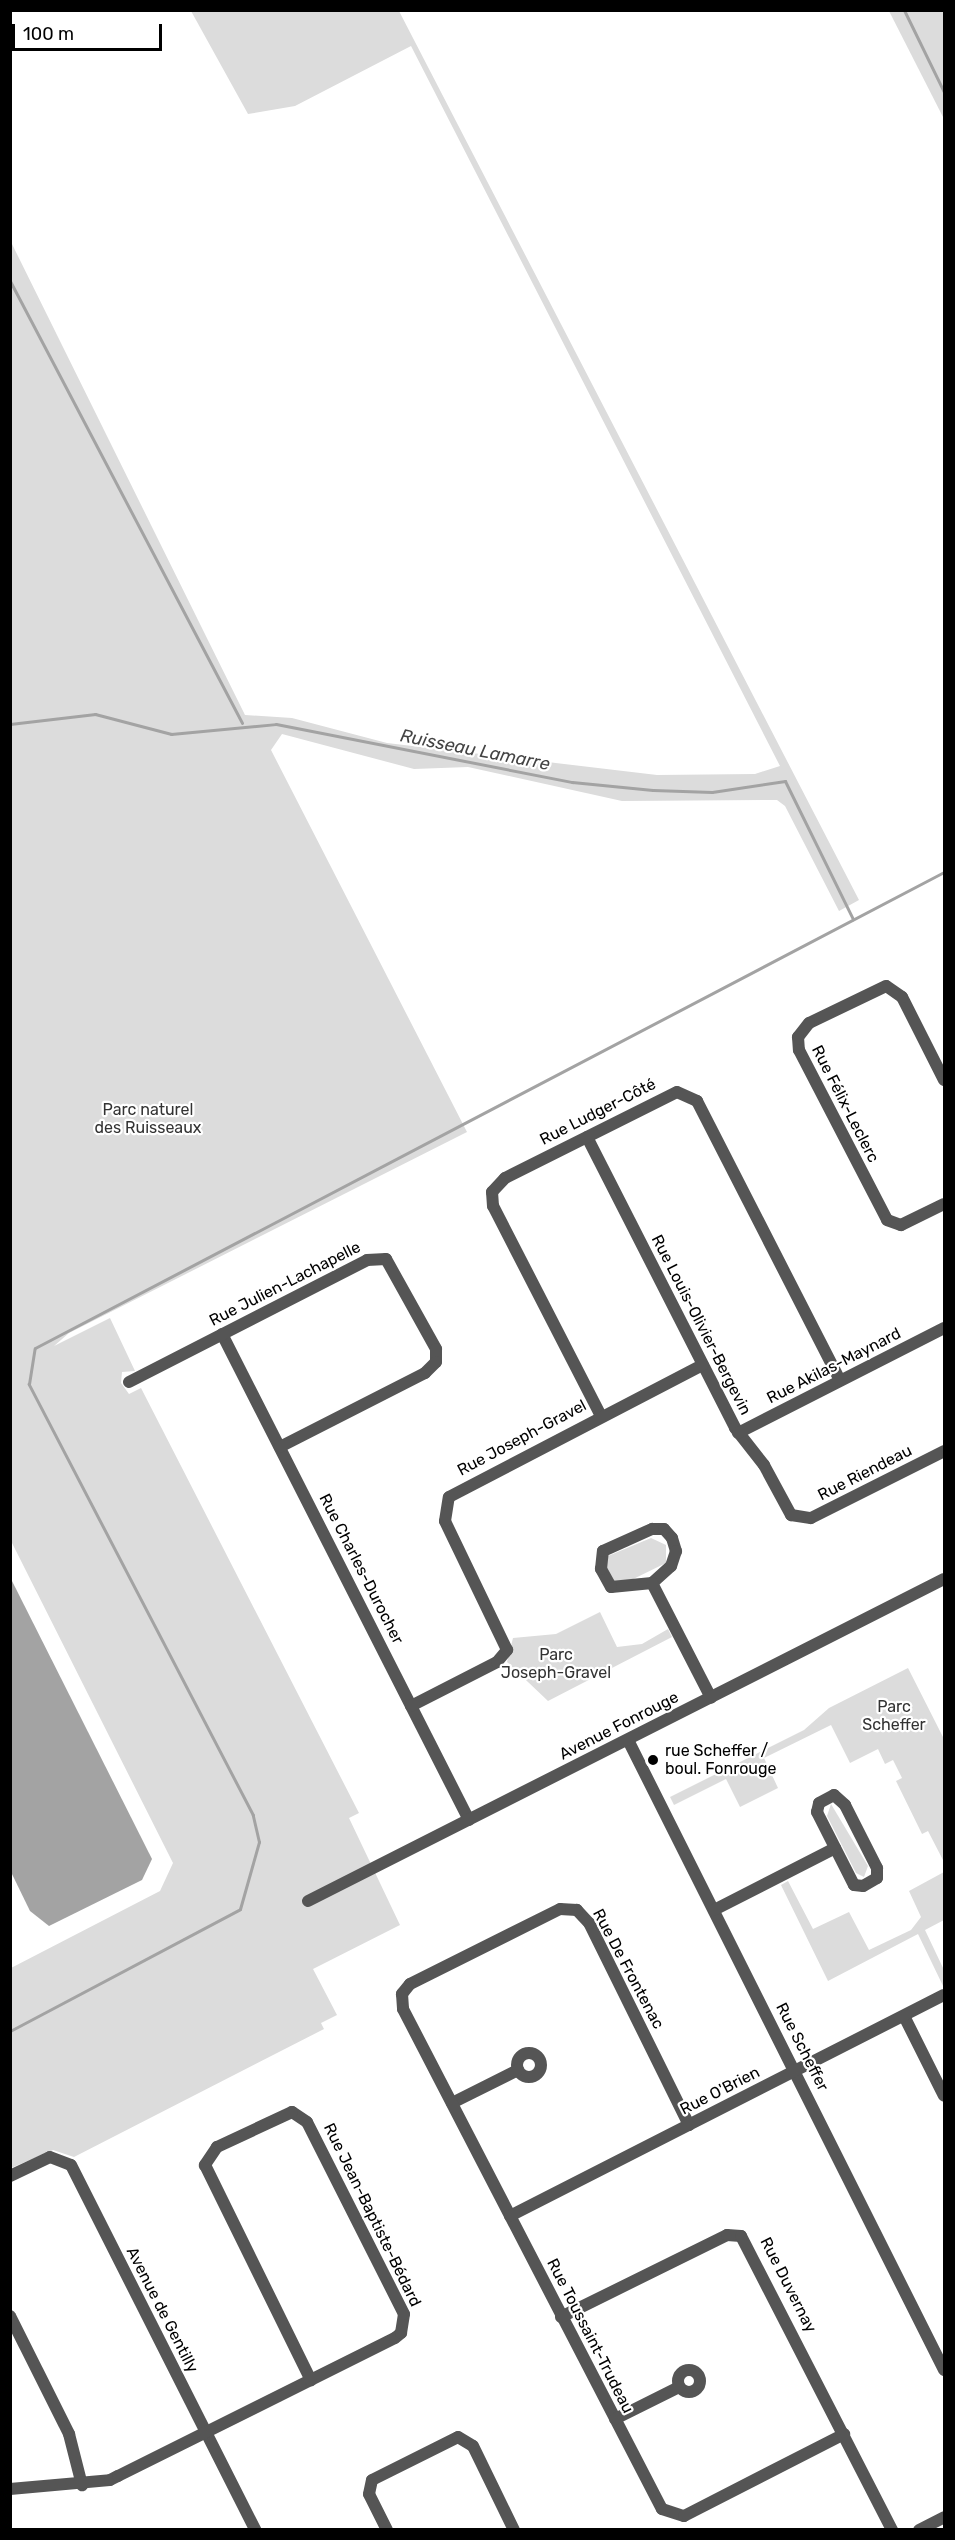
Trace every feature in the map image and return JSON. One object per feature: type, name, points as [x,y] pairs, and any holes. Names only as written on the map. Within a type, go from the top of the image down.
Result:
[{"type":"street","name":"Rue Félix-Leclerc","points":[[945,1080],[902,997],[886,986],[805,1025],[798,1036],[799,1050],[889,1223],[905,1224],[945,1204]]},
{"type":"street","name":"Rue Ludger-Côté","points":[[601,1416],[492,1196],[505,1178],[674,1092],[694,1097],[840,1381]]},
{"type":"street","name":"Rue Louis-Olivier-Bergevin","points":[[587,1137],[738,1433],[765,1466],[789,1513],[799,1519]]},
{"type":"street","name":"Rue Julien-Lachapelle","points":[[129,1382],[371,1258],[386,1259],[396,1268],[437,1352],[434,1365],[280,1447]]},
{"type":"street","name":"Rue Akilas-Maynard","points":[[738,1433],[945,1328]]},
{"type":"street","name":"Rue Charles-Durocher","points":[[222,1334],[469,1820]]},
{"type":"street","name":"Rue Joseph-Gravel","points":[[411,1706],[497,1662],[507,1650],[445,1521],[446,1500],[601,1416],[703,1365]]},
{"type":"street","name":"Rue Riendeau","points":[[799,1519],[817,1515],[945,1451]]},
{"type":"street","points":[[664,1529],[674,1543],[675,1558],[652,1583],[611,1587],[600,1569],[603,1551],[664,1529]]},
{"type":"street","name":"Avenue Fonrouge","points":[[308,1901],[945,1579]]},
{"type":"street","points":[[652,1583],[711,1698]]},
{"type":"street","name":"Rue Scheffer","points":[[628,1740],[945,2370]]},
{"type":"street","points":[[834,1796],[845,1805],[877,1868],[877,1878],[856,1886],[835,1848],[816,1809],[834,1796]]},
{"type":"street","points":[[714,1910],[835,1848]]},
{"type":"street","name":"Rue De Frontenac","points":[[402,1994],[410,1984],[560,1909],[577,1910],[589,1923],[689,2125]]},
{"type":"street","name":"Rue Toussaint-Trudeau","points":[[402,1994],[403,2010],[659,2505],[680,2517],[844,2434]]},
{"type":"street","name":"Rue O'Brien","points":[[510,2216],[945,1995]]},
{"type":"street","points":[[904,2016],[945,2096]]},
{"type":"street","points":[[452,2103],[518,2070]]},
{"type":"street","name":"Rue Jean-Baptiste-Bédard","points":[[10,2489],[82,2485],[110,2480],[206,2433],[395,2338],[405,2318],[307,2122],[289,2112],[217,2147],[205,2165],[311,2380]]},
{"type":"street","name":"Avenue de Gentilly","points":[[10,2176],[50,2157],[69,2162],[255,2529]]},
{"type":"street","name":"Rue Duvernay","points":[[561,2317],[727,2235],[741,2236],[892,2529]]},
{"type":"street","points":[[10,2316],[69,2434],[82,2485]]},
{"type":"street","points":[[615,2419],[679,2387]]},
{"type":"street","points":[[387,2529],[369,2494],[372,2480],[458,2437],[473,2446],[514,2529]]},
{"type":"street","points":[[919,2529],[945,2517]]},
{"type":"street","points":[[936,2529],[945,2525]]},
{"type":"green space","name":"Parc naturel des Ruisseaux","points":[[191,11],[399,11],[859,900],[839,911],[785,806],[777,800],[622,801],[468,767],[414,769],[282,734],[271,750],[467,1132],[69,1333],[54,1346],[110,1318],[135,1371],[122,1372],[121,1383],[129,1394],[141,1388],[359,1813],[349,1818],[400,1925],[313,1969],[337,2015],[321,2023],[324,2029],[74,2157],[53,2150],[11,2168],[11,1968],[160,1891],[173,1863],[11,1541],[10,240],[245,715],[292,718],[387,743],[657,775],[755,774],[780,766],[411,46],[295,106],[248,114]]},
{"type":"green space","points":[[889,11],[944,11],[944,119]]},
{"type":"green space","points":[[651,1538],[666,1545],[666,1563],[625,1583],[614,1581],[606,1569],[608,1556]]},
{"type":"green space","name":"Parc Joseph-Gravel","points":[[600,1612],[617,1647],[642,1644],[668,1629],[672,1637],[548,1701],[507,1662],[513,1638],[556,1634]]},
{"type":"green space","name":"Parc Scheffer","points":[[908,1668],[944,1739],[944,1862],[928,1831],[922,1834],[896,1781],[902,1778],[893,1760],[885,1764],[878,1749],[850,1763],[831,1725],[764,1758],[778,1788],[740,1807],[726,1779],[674,1805],[670,1797],[804,1730],[829,1708]]},
{"type":"green space","points":[[831,1804],[868,1866],[864,1877],[856,1873],[827,1816]]},
{"type":"green space","points":[[944,1872],[944,1920],[925,1930],[944,1970],[944,1988],[918,1934],[828,1981],[781,1885],[788,1881],[813,1929],[849,1912],[869,1950],[911,1930],[921,1917],[909,1891]]},
{"type":"shaded area","points":[[11,1579],[152,1859],[142,1880],[49,1926],[30,1911],[11,1872]]},
{"type":"waterway","points":[[904,10],[944,92]]},
{"type":"waterway","points":[[10,281],[242,723]]},
{"type":"waterway","name":"Ruisseau Lamarre","points":[[10,724],[95,714],[171,734],[276,724],[572,782],[653,790],[712,792],[785,781],[853,919]]},
{"type":"waterway","points":[[10,2031],[240,1909],[259,1842],[253,1815],[29,1384],[35,1348],[944,872]]},
{"type":"place","name":"rue Scheffer / boul. Fonrouge","points":[[653,1760]]}]
